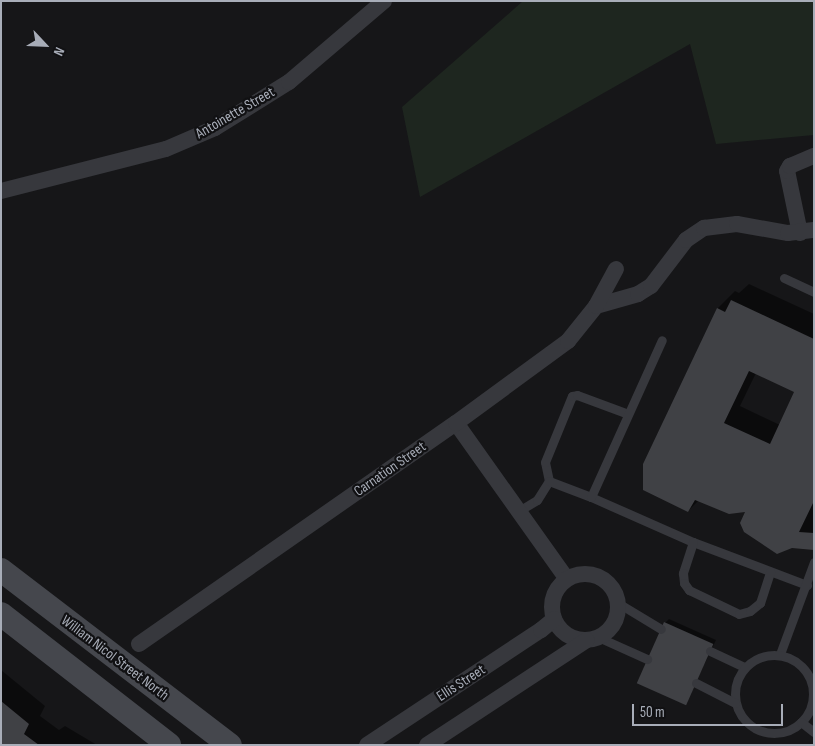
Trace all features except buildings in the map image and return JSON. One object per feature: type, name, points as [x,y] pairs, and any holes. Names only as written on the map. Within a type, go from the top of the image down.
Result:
[{"type":"main road","name":"William Nicol Street North","points":[[1,570],[230,745]]},
{"type":"main road","points":[[1,614],[169,745]]},
{"type":"street","name":"Antoinette Street","points":[[1,191],[166,149],[215,128],[289,82],[384,1]]},
{"type":"street","points":[[596,306],[638,294],[651,286],[686,240],[704,228],[737,224],[807,232],[787,171],[790,166],[814,156]]},
{"type":"street","name":"Carnation Street","points":[[139,644],[456,423],[568,341],[596,306],[616,269]]},
{"type":"street","points":[[456,423],[517,512],[567,579]]},
{"type":"street","points":[[427,745],[592,639],[614,624],[618,603],[615,592],[599,577],[588,574],[567,579],[553,597],[554,619],[564,633],[592,639]]},
{"type":"street","name":"Ellis Street","points":[[367,745],[541,630],[554,619]]},
{"type":"lane","points":[[784,278],[814,292]]},
{"type":"lane","points":[[591,496],[662,340]]},
{"type":"lane","points":[[517,512],[537,500],[549,481],[544,462],[572,396],[577,395],[628,414]]},
{"type":"lane","points":[[549,481],[591,496],[693,542],[770,572],[807,584]]},
{"type":"lane","points":[[693,542],[683,572],[684,583],[689,590],[739,614],[750,612],[760,603],[770,572]]},
{"type":"lane","points":[[780,654],[814,562]]},
{"type":"lane","points":[[618,603],[661,629]]},
{"type":"lane","points":[[592,639],[647,658]]},
{"type":"lane","points":[[710,651],[744,667]]},
{"type":"lane","points":[[768,654],[780,654],[802,666],[811,682],[813,700],[801,722],[781,733],[757,730],[743,719],[735,703],[737,678],[744,667],[768,654]]},
{"type":"lane","points":[[696,683],[735,703]]},
{"type":"lane","points":[[801,722],[814,732]]},
{"type":"shaded area","points":[[523,1],[814,1],[814,135],[716,144],[690,44],[420,197],[402,107]]}]
